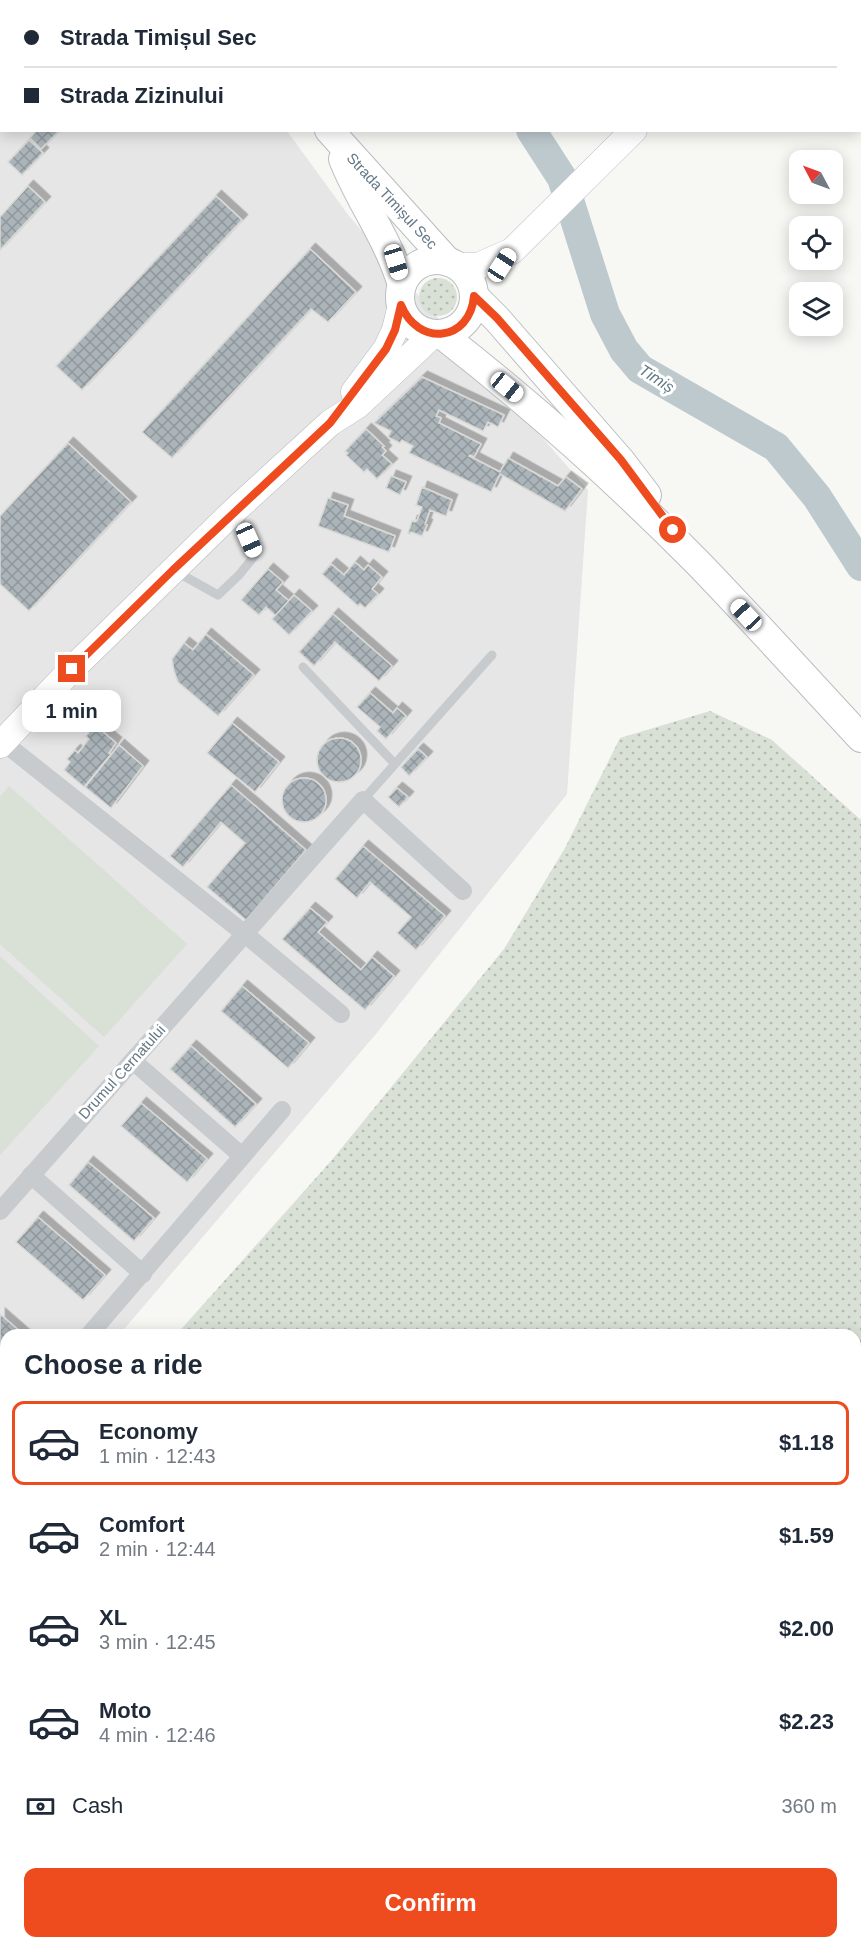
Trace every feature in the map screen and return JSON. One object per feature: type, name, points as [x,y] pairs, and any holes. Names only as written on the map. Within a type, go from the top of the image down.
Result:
[{"type":"main road","name":"Strada Timișul Sec","points":[[332,135],[453,264]]},
{"type":"main road","name":"Strada Timișul Sec","points":[[332,135],[351,180],[396,262],[402,295]]},
{"type":"main road","points":[[2,744],[72,669],[173,570],[330,423],[358,405],[437,334],[456,329],[468,318],[472,311],[474,292],[502,265],[515,248],[629,136]]},
{"type":"main road","points":[[330,423],[386,349],[395,330],[408,275],[416,267],[437,260],[478,266],[515,248]]},
{"type":"main road","points":[[453,264],[470,280],[474,292],[621,460],[699,564]]},
{"type":"main road","points":[[402,295],[405,316],[413,325],[423,331],[437,334],[526,402],[561,433],[699,564],[861,738]]},
{"type":"street","points":[[2,744],[245,934],[341,1014]]},
{"type":"street","points":[[363,800],[463,891]]},
{"type":"street","name":"Drumul Cernatului","points":[[0,1211],[363,800]]},
{"type":"street","points":[[133,1061],[242,1156]]},
{"type":"street","points":[[94,1329],[282,1110]]},
{"type":"street","points":[[31,1175],[143,1274]]},
{"type":"lane","points":[[173,570],[218,595],[239,575],[256,554],[235,510]]},
{"type":"lane","points":[[363,800],[492,655]]},
{"type":"lane","points":[[303,667],[395,764]]},
{"type":"shaded area","points":[[0,132],[288,132],[349,216],[588,490],[567,794],[375,1035],[124,1329],[0,1329]]},
{"type":"shaded area","points":[[438,278],[445,279],[451,284],[456,290],[456,304],[451,310],[445,315],[438,316],[431,315],[425,310],[420,304],[419,297],[420,290],[425,284],[431,279]]},
{"type":"shaded area","points":[[710,711],[772,740],[861,820],[861,1329],[181,1329],[331,1161],[504,949],[565,848],[620,738]]},
{"type":"shaded area","points":[[9,786],[187,944],[104,1037],[0,944],[0,797]]},
{"type":"shaded area","points":[[0,956],[99,1046],[0,1155]]},
{"type":"building","points":[[35,132],[58,132],[41,149],[30,138]]},
{"type":"building","points":[[29,140],[43,153],[22,175],[8,162]]},
{"type":"building","points":[[28,186],[45,202],[0,250],[0,217]]},
{"type":"building","points":[[216,196],[242,220],[82,390],[56,366]]},
{"type":"building","points":[[310,249],[356,292],[328,322],[311,309],[172,458],[142,432]]},
{"type":"building","points":[[422,377],[504,415],[498,427],[488,422],[483,431],[439,410],[436,416],[441,418],[439,423],[481,444],[474,457],[469,456],[500,472],[508,458],[558,486],[566,477],[582,489],[565,511],[500,474],[491,492],[409,453],[413,446],[402,440],[400,443],[388,437],[391,431],[374,423]]},
{"type":"building","points":[[366,429],[384,446],[382,447],[386,451],[382,455],[392,464],[377,479],[367,469],[364,472],[346,455],[348,453],[345,451]]},
{"type":"building","points":[[68,443],[131,502],[29,611],[0,584],[0,516]]},
{"type":"building","points":[[391,476],[406,482],[400,495],[386,488]]},
{"type":"building","points":[[422,487],[452,500],[446,516],[430,510],[422,536],[408,533],[412,521],[417,521],[422,507],[416,505]]},
{"type":"building","points":[[328,498],[348,505],[344,516],[395,536],[389,552],[318,526]]},
{"type":"building","points":[[355,562],[364,570],[368,565],[382,577],[372,589],[378,594],[365,608],[360,604],[358,606],[322,574],[331,564],[344,575]]},
{"type":"building","points":[[268,569],[283,582],[276,590],[289,601],[276,616],[266,607],[259,615],[241,600]]},
{"type":"building","points":[[294,595],[312,611],[289,635],[272,619]]},
{"type":"building","points":[[333,614],[392,666],[379,681],[335,642],[314,666],[299,652]]},
{"type":"building","points":[[206,634],[254,675],[218,716],[178,682],[172,659],[184,643],[193,650]]},
{"type":"building","points":[[370,693],[393,713],[397,708],[406,716],[386,739],[377,731],[380,727],[357,707]]},
{"type":"building","points":[[232,723],[279,762],[255,792],[207,753]]},
{"type":"building","points":[[95,725],[116,743],[109,753],[111,754],[84,787],[64,770],[70,762],[67,759],[75,750],[78,753],[89,739],[86,736]]},
{"type":"building","points":[[339,738],[354,745],[361,760],[354,775],[339,782],[324,775],[317,760],[324,745]]},
{"type":"building","points":[[119,745],[143,766],[111,808],[85,787]]},
{"type":"building","points":[[418,749],[427,757],[409,776],[401,767]]},
{"type":"building","points":[[304,778],[319,785],[326,800],[319,815],[304,822],[289,815],[282,800],[289,785]]},
{"type":"building","points":[[231,785],[306,850],[246,920],[207,887],[245,843],[221,822],[183,867],[170,856]]},
{"type":"building","points":[[397,788],[408,797],[399,807],[388,797]]},
{"type":"building","points":[[363,846],[445,916],[416,950],[397,933],[411,917],[370,882],[357,898],[335,879]]},
{"type":"building","points":[[310,908],[327,922],[318,932],[361,970],[372,957],[394,976],[365,1010],[282,939]]},
{"type":"building","points":[[242,986],[309,1043],[288,1068],[221,1011]]},
{"type":"building","points":[[191,1046],[256,1104],[235,1127],[170,1069]]},
{"type":"building","points":[[141,1103],[207,1159],[187,1182],[121,1126]]},
{"type":"building","points":[[88,1162],[154,1218],[134,1241],[69,1185]]},
{"type":"building","points":[[38,1217],[105,1275],[83,1300],[16,1242]]},
{"type":"building","points":[[0,1314],[17,1329],[0,1329]]},
{"type":"waterway","name":"Timiș","points":[[532,132],[562,178],[605,314],[624,350],[640,369],[776,447],[817,497],[861,566]]},
{"type":"route","points":[[72,669],[235,510],[330,423],[386,349],[395,330],[401,305],[405,316],[413,325],[423,331],[441,334],[456,329],[468,318],[472,311],[474,296],[497,318],[621,460],[673,530]]}]
